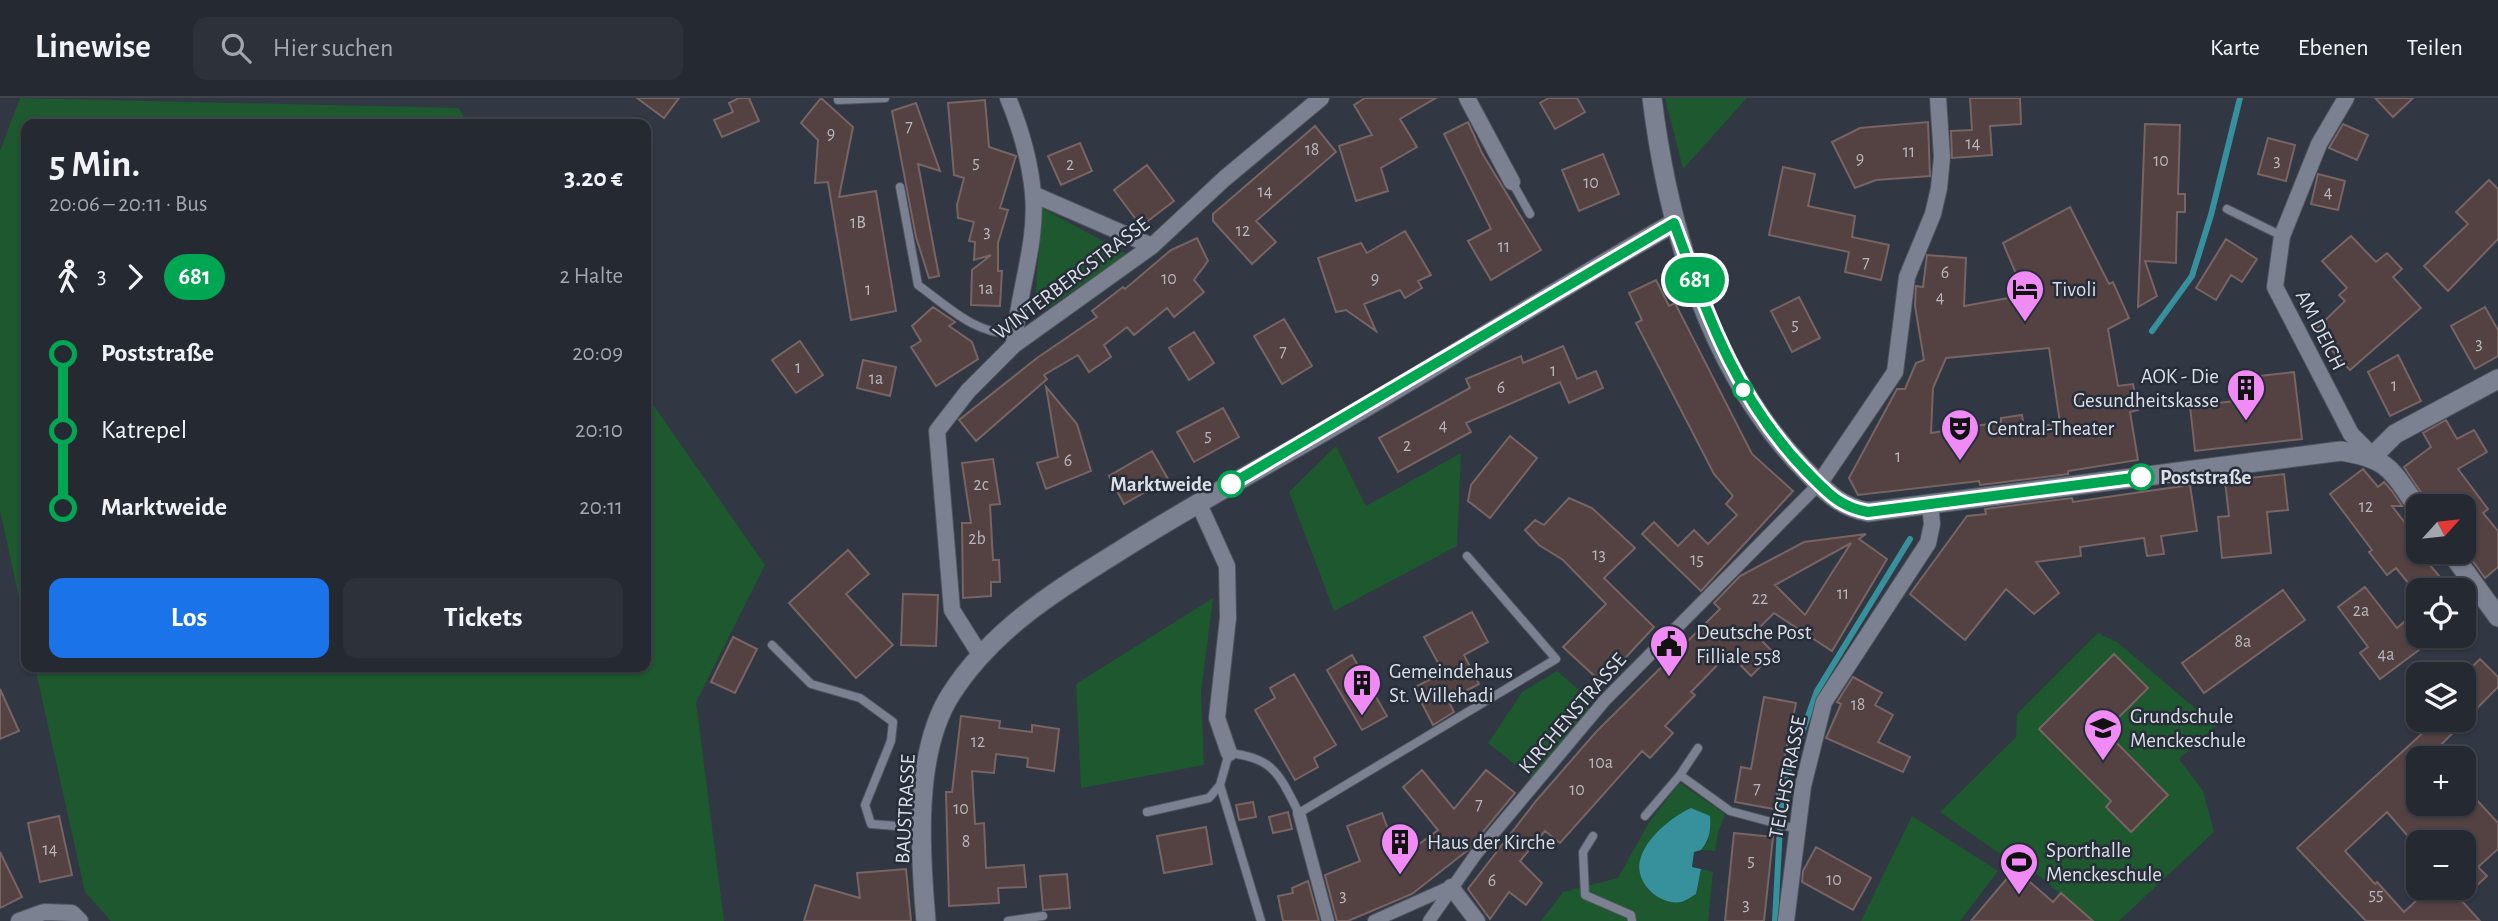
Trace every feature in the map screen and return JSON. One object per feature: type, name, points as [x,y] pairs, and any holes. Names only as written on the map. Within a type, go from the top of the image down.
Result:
[{"type":"street","points":[[1008,98],[1017,122],[1033,194],[1029,246],[1015,339]]},
{"type":"street","name":"WINTERBERGSTRASSE","points":[[981,656],[952,610],[937,431],[968,391],[1015,339],[1152,246],[1223,178],[1321,98]]},
{"type":"street","points":[[1467,98],[1512,182]]},
{"type":"street","points":[[1652,98],[1674,223],[1714,334],[1751,404],[1787,452],[1847,508],[1868,512],[2341,451],[2373,456],[2388,466],[2408,494]]},
{"type":"street","name":"AM DEICH","points":[[2346,98],[2319,144],[2282,236],[2275,287],[2351,434],[2373,456]]},
{"type":"street","points":[[1819,484],[1895,372],[1907,277],[1933,214],[1939,188],[1944,101]]},
{"type":"street","points":[[1033,194],[1152,246]]},
{"type":"street","points":[[1229,752],[1217,718],[1228,618],[1227,566],[1198,502],[1347,418],[1570,282],[1674,223]]},
{"type":"street","points":[[2373,456],[2395,434],[2498,379]]},
{"type":"street","name":"KIRCHENSTRASSE","points":[[1429,921],[1451,887],[1605,700],[1819,484]]},
{"type":"street","name":"BAUSTRASSE","points":[[926,921],[922,828],[925,777],[934,730],[950,695],[998,636],[1052,593],[1198,502]]},
{"type":"street","name":"TEICHSTRASSE","points":[[1786,921],[1791,827],[1824,702],[1928,543],[1932,524],[1930,504]]},
{"type":"street","points":[[2459,564],[2498,617]]},
{"type":"street","points":[[1299,813],[1328,921]]},
{"type":"street","points":[[1374,921],[1451,887],[1477,921]]},
{"type":"street","points":[[19,921],[44,912],[72,913],[80,921]]},
{"type":"lane","points":[[838,100],[885,98]]},
{"type":"lane","points":[[1512,182],[1530,214]]},
{"type":"lane","points":[[900,187],[918,285],[970,322],[997,335],[1015,339]]},
{"type":"lane","points":[[2227,209],[2282,236]]},
{"type":"lane","points":[[1147,812],[1209,797],[1220,785],[1229,752],[1254,756],[1276,769],[1299,813],[1556,659],[1467,556]]},
{"type":"lane","points":[[772,645],[811,684],[860,698],[893,722],[891,741],[865,805],[871,824],[922,828]]},
{"type":"lane","points":[[1645,816],[1680,775],[1698,748]]},
{"type":"lane","points":[[1680,775],[1730,811],[1791,827]]},
{"type":"lane","points":[[1220,785],[1261,921]]},
{"type":"lane","points":[[1593,836],[1583,852],[1585,895],[1631,915],[1632,921]]},
{"type":"lane","points":[[1008,921],[1042,916]]},
{"type":"green space","points":[[20,98],[459,108],[464,119],[21,119],[21,606],[0,511],[0,151]]},
{"type":"green space","points":[[1665,98],[1747,98],[1683,169]]},
{"type":"green space","points":[[1042,208],[1127,254],[1047,309],[1035,301]]},
{"type":"green space","points":[[654,406],[765,565],[696,702],[724,921],[111,921],[85,892],[36,672],[651,672],[651,408]]},
{"type":"green space","points":[[1336,446],[1366,506],[1461,453],[1457,546],[1334,611],[1289,492]]},
{"type":"green space","points":[[1213,598],[1201,692],[1204,765],[1081,788],[1076,684]]},
{"type":"green space","points":[[2098,633],[2117,642],[2216,726],[2179,759],[2203,791],[2214,832],[2119,921],[2093,921],[2026,865],[2002,855],[1940,812],[2016,737],[2017,714]],"holes":[[[2115,654],[2148,688],[2105,731],[2168,795],[2131,832],[2106,807],[2111,801],[2040,729]]]},
{"type":"green space","points":[[1557,671],[1592,701],[1587,716],[1532,778],[1488,743],[1522,692]]},
{"type":"green space","points":[[1680,783],[1725,814],[1715,851],[1701,850],[1708,841],[1711,828],[1652,894],[1681,902],[1696,894],[1701,869],[1713,872],[1708,921],[1541,921],[1563,892],[1618,878],[1650,821]]},
{"type":"green space","points":[[1912,816],[1998,871],[1960,921],[1861,921]]},
{"type":"water","points":[[1691,808],[1710,816],[1709,834],[1701,850],[1694,852],[1692,867],[1701,869],[1696,894],[1683,901],[1672,902],[1649,890],[1640,874],[1639,866],[1644,849],[1655,835],[1676,816]]},
{"type":"building","points":[[637,98],[679,98],[664,118]]},
{"type":"building","points":[[739,98],[749,98],[759,121],[722,137],[714,120],[733,112],[729,103]]},
{"type":"building","points":[[821,98],[853,127],[839,197],[876,191],[896,311],[851,320],[828,182],[815,183],[818,140],[801,123]]},
{"type":"building","points":[[1365,98],[1436,98],[1400,119],[1417,147],[1381,168],[1388,191],[1356,201],[1339,146],[1372,135],[1354,105]]},
{"type":"building","points":[[1549,98],[1577,98],[1585,112],[1555,129],[1540,103]]},
{"type":"building","points":[[1970,98],[2020,98],[2021,124],[1990,126],[1992,155],[1952,158],[1951,131],[1972,130]]},
{"type":"building","points":[[2375,98],[2413,98],[2393,117]]},
{"type":"building","points":[[985,100],[989,147],[1016,156],[1000,208],[1008,210],[998,243],[998,271],[1002,271],[1000,306],[971,305],[972,270],[991,255],[974,260],[975,242],[969,241],[974,222],[958,218],[957,205],[964,178],[954,175],[948,103]]},
{"type":"building","points":[[916,103],[940,171],[918,164],[939,276],[929,278],[916,237],[892,111]]},
{"type":"building","points":[[1468,122],[1482,153],[1541,250],[1491,280],[1468,241],[1491,229],[1444,134]]},
{"type":"building","points":[[1928,122],[1930,176],[1876,180],[1855,188],[1832,142],[1860,128]]},
{"type":"building","points":[[2145,124],[2180,125],[2178,194],[2185,194],[2185,212],[2177,212],[2176,263],[2145,261],[2157,296],[2138,307]]},
{"type":"building","points":[[2343,124],[2368,135],[2357,160],[2329,148]]},
{"type":"building","points":[[1315,126],[1336,152],[1256,221],[1276,242],[1252,264],[1213,221],[1213,214]]},
{"type":"building","points":[[2268,138],[2295,145],[2286,181],[2258,174]]},
{"type":"building","points":[[1080,143],[1092,171],[1061,185],[1048,156]]},
{"type":"building","points":[[1603,154],[1619,194],[1579,211],[1562,170]]},
{"type":"building","points":[[1147,165],[1174,201],[1141,226],[1114,190]]},
{"type":"building","points":[[1783,167],[1815,174],[1808,206],[1855,216],[1852,237],[1889,245],[1881,280],[1845,272],[1849,252],[1769,235]]},
{"type":"building","points":[[2318,174],[2345,181],[2338,210],[2311,204]]},
{"type":"building","points":[[2489,180],[2498,189],[2498,239],[2448,291],[2424,266],[2468,224],[2456,212]]},
{"type":"building","points":[[2070,207],[2109,284],[2113,282],[2129,318],[2108,329],[2118,386],[2133,384],[2138,410],[2130,412],[2138,460],[2068,471],[2068,474],[1980,485],[1979,481],[1858,495],[1849,478],[1897,389],[1905,389],[1916,363],[1924,360],[1915,306],[1916,286],[1923,287],[1927,255],[1966,258],[1964,306],[2025,295],[2003,243]],"holes":[[[2049,348],[2060,423],[2024,429],[2022,415],[2001,418],[2001,422],[1931,433],[1933,388],[1946,358]]]},
{"type":"building","points":[[1405,231],[1431,275],[1418,281],[1422,288],[1405,298],[1400,290],[1364,304],[1376,331],[1346,310],[1336,312],[1318,258],[1361,243],[1367,253]]},
{"type":"building","points":[[2351,236],[2376,262],[2387,253],[2402,269],[2393,277],[2421,308],[2350,370],[2314,331],[2345,301],[2339,295],[2347,288],[2322,261]]},
{"type":"building","points":[[1197,238],[1208,261],[1194,280],[1204,292],[1174,317],[1167,308],[1134,335],[1127,327],[1104,345],[1111,357],[1089,372],[1078,355],[1044,375],[1047,379],[976,441],[959,420],[1037,358],[1097,317],[1092,311],[1123,287],[1125,289],[1171,250]]},
{"type":"building","points":[[2226,239],[2257,259],[2242,282],[2231,275],[2216,300],[2196,288]]},
{"type":"building","points":[[1656,280],[1669,306],[1675,303],[1752,454],[1793,491],[1701,591],[1642,534],[1654,522],[1678,546],[1694,530],[1708,544],[1737,515],[1726,504],[1733,496],[1714,474],[1636,323],[1642,320],[1629,293]]},
{"type":"building","points":[[1799,297],[1820,338],[1792,352],[1771,311]]},
{"type":"building","points":[[933,307],[955,322],[949,326],[972,342],[978,359],[936,386],[911,347],[921,341],[912,326]]},
{"type":"building","points":[[2485,307],[2498,330],[2498,356],[2475,369],[2451,326]]},
{"type":"building","points":[[1284,319],[1312,366],[1282,384],[1254,336]]},
{"type":"building","points":[[1194,332],[1214,363],[1189,380],[1169,348]]},
{"type":"building","points":[[800,341],[823,375],[796,393],[772,360]]},
{"type":"building","points":[[1563,346],[1577,379],[1596,371],[1603,388],[1569,403],[1560,382],[1466,423],[1471,432],[1398,472],[1379,438],[1470,388],[1466,379],[1521,356],[1523,363]]},
{"type":"building","points":[[2398,355],[2421,401],[2390,416],[2368,372]]},
{"type":"building","points":[[863,360],[896,367],[890,396],[857,388]]},
{"type":"building","name":"AOK - Die Gesundheitskasse","points":[[2294,372],[2302,439],[2195,451],[2190,406],[2253,399],[2251,377]]},
{"type":"building","points":[[1046,387],[1077,424],[1091,471],[1046,489],[1037,463],[1058,457]]},
{"type":"building","points":[[1223,408],[1239,437],[1194,462],[1177,432]]},
{"type":"building","points":[[2446,420],[2457,439],[2474,430],[2487,452],[2458,469],[2488,509],[2483,513],[2498,531],[2498,567],[2485,578],[2475,564],[2476,494],[2422,494],[2404,467],[2431,447],[2423,433]]},
{"type":"building","points":[[1510,436],[1537,458],[1490,518],[1468,501],[1471,485]]},
{"type":"building","points":[[1152,451],[1168,479],[1124,504],[1109,476]]},
{"type":"building","points":[[993,459],[1000,504],[990,505],[993,560],[999,560],[1000,582],[991,582],[991,596],[963,598],[962,523],[971,523],[962,463]]},
{"type":"building","points":[[2363,469],[2378,487],[2384,482],[2402,506],[2392,506],[2406,524],[2406,564],[2429,564],[2441,578],[2406,578],[2406,580],[2396,568],[2387,575],[2369,552],[2372,550],[2330,494]]},
{"type":"building","points":[[2284,474],[2288,510],[2267,512],[2271,553],[2222,558],[2218,517],[2229,516],[2225,481]]},
{"type":"building","points":[[2190,485],[2197,531],[2161,536],[2164,554],[2147,556],[2144,538],[2080,547],[2081,556],[2036,562],[2059,593],[2034,614],[2006,589],[1965,640],[1910,594],[1967,516],[1986,514],[1985,509],[2072,498],[2073,502]]},
{"type":"building","points":[[1569,498],[1592,508],[1635,548],[1604,578],[1654,627],[1602,683],[1563,647],[1606,604],[1563,560],[1539,545],[1525,530],[1535,520],[1544,525]]},
{"type":"building","points":[[1866,534],[1859,539],[1887,559],[1832,651],[1774,613],[1754,633],[1774,653],[1751,676],[1729,653],[1691,692],[1695,695],[1665,726],[1673,733],[1650,758],[1642,751],[1560,843],[1545,831],[1520,861],[1542,883],[1526,905],[1509,892],[1490,919],[1468,889],[1536,801],[1596,732],[1720,609],[1714,603],[1740,576],[1804,542]],"holes":[[[1851,543],[1805,615],[1775,585]]]},
{"type":"building","points":[[848,550],[869,574],[846,594],[893,645],[856,678],[789,603]]},
{"type":"building","points":[[2365,587],[2397,628],[2406,620],[2406,648],[2422,648],[2380,679],[2360,653],[2368,647],[2338,607]]},
{"type":"building","points":[[2283,590],[2305,620],[2204,693],[2182,663]]},
{"type":"building","points":[[903,594],[938,595],[936,646],[901,645]]},
{"type":"building","points":[[1472,612],[1488,642],[1464,655],[1479,684],[1448,700],[1454,712],[1433,725],[1414,688],[1443,672],[1424,637]]},
{"type":"building","points":[[733,637],[757,649],[735,693],[711,682]]},
{"type":"building","name":"Grundschule Menckeschule","points":[[2114,654],[2148,688],[2105,731],[2168,795],[2131,832],[2106,807],[2111,801],[2039,729]]},
{"type":"building","points":[[1352,655],[1387,716],[1362,730],[1327,670]]},
{"type":"building","points":[[2480,659],[2498,677],[2498,687],[2476,709],[2476,663]]},
{"type":"building","points":[[1294,674],[1336,745],[1314,758],[1318,767],[1295,780],[1255,710],[1275,698],[1270,688]]},
{"type":"building","points":[[1853,677],[1882,693],[1875,705],[1893,715],[1878,742],[1910,757],[1903,772],[1826,738],[1841,704],[1837,702]]},
{"type":"building","points":[[0,689],[19,731],[0,739]]},
{"type":"building","points":[[1764,697],[1796,703],[1774,809],[1735,802],[1741,767],[1751,769]]},
{"type":"building","points":[[961,716],[1000,721],[999,728],[1032,732],[1032,725],[1059,729],[1054,771],[1027,767],[1028,758],[996,754],[994,773],[972,771],[975,824],[984,823],[986,868],[1024,865],[1026,887],[998,888],[999,903],[949,906],[946,792],[952,792]]},
{"type":"building","points":[[2424,732],[2454,732],[2440,746],[2408,746]]},
{"type":"building","points":[[2406,748],[2406,816],[2476,816],[2476,799],[2498,823],[2498,849],[2478,867],[2487,876],[2476,886],[2476,830],[2406,830],[2406,834],[2387,812],[2345,851],[2404,912],[2417,900],[2461,900],[2480,921],[2366,921],[2297,848]]},
{"type":"building","points":[[1422,770],[1454,809],[1486,770],[1515,793],[1468,850],[1412,894],[1348,921],[1337,921],[1325,875],[1360,861],[1347,826],[1382,813],[1399,859],[1438,830],[1403,787]]},
{"type":"building","points":[[1253,802],[1256,817],[1239,820],[1236,805]]},
{"type":"building","points":[[1288,812],[1292,829],[1273,833],[1269,817]]},
{"type":"building","points":[[59,816],[72,875],[40,882],[28,823]]},
{"type":"building","points":[[1206,827],[1212,864],[1164,873],[1157,836]]},
{"type":"building","points":[[1734,833],[1773,837],[1764,921],[1725,921]]},
{"type":"building","points":[[1816,847],[1871,878],[1853,910],[1802,882],[1803,871]]},
{"type":"building","points":[[0,852],[22,897],[0,908]]},
{"type":"building","points":[[906,869],[911,921],[804,921],[815,885],[860,898],[857,873]]},
{"type":"building","name":"Sporthalle Menckeschule","points":[[2015,869],[2053,902],[2061,893],[2093,921],[1971,921]]},
{"type":"building","points":[[1067,874],[1070,908],[1043,910],[1040,876]]},
{"type":"building","points":[[1308,881],[1319,921],[1283,921],[1278,896],[1293,893],[1292,888]]},
{"type":"waterway","points":[[2152,331],[2192,276],[2211,215],[2240,98]]},
{"type":"waterway","points":[[1775,921],[1782,789],[1817,691],[1910,539]]},
{"type":"bus line","name":"681","points":[[1231,484],[1674,223],[1714,334],[1751,404],[1787,452],[1847,508],[1868,512],[2141,477]]},
{"type":"place","name":"Tivoli","points":[[2025,323]]},
{"type":"place","name":"AOK - Die Gesundheitskasse","points":[[2246,422]]},
{"type":"place","name":"Central-Theater","points":[[1960,462]]},
{"type":"place","name":"Poststraße","points":[[2141,477]]},
{"type":"place","name":"Marktweide","points":[[1231,484]]},
{"type":"place","name":"Deutsche Post Filliale 558","points":[[1669,678]]},
{"type":"place","name":"Gemeindehaus St. Willehadi","points":[[1362,717]]},
{"type":"place","name":"Grundschule Menckeschule","points":[[2103,762]]},
{"type":"place","name":"Haus der Kirche","points":[[1400,876]]},
{"type":"place","name":"Sporthalle Menckeschule","points":[[2019,896]]}]
